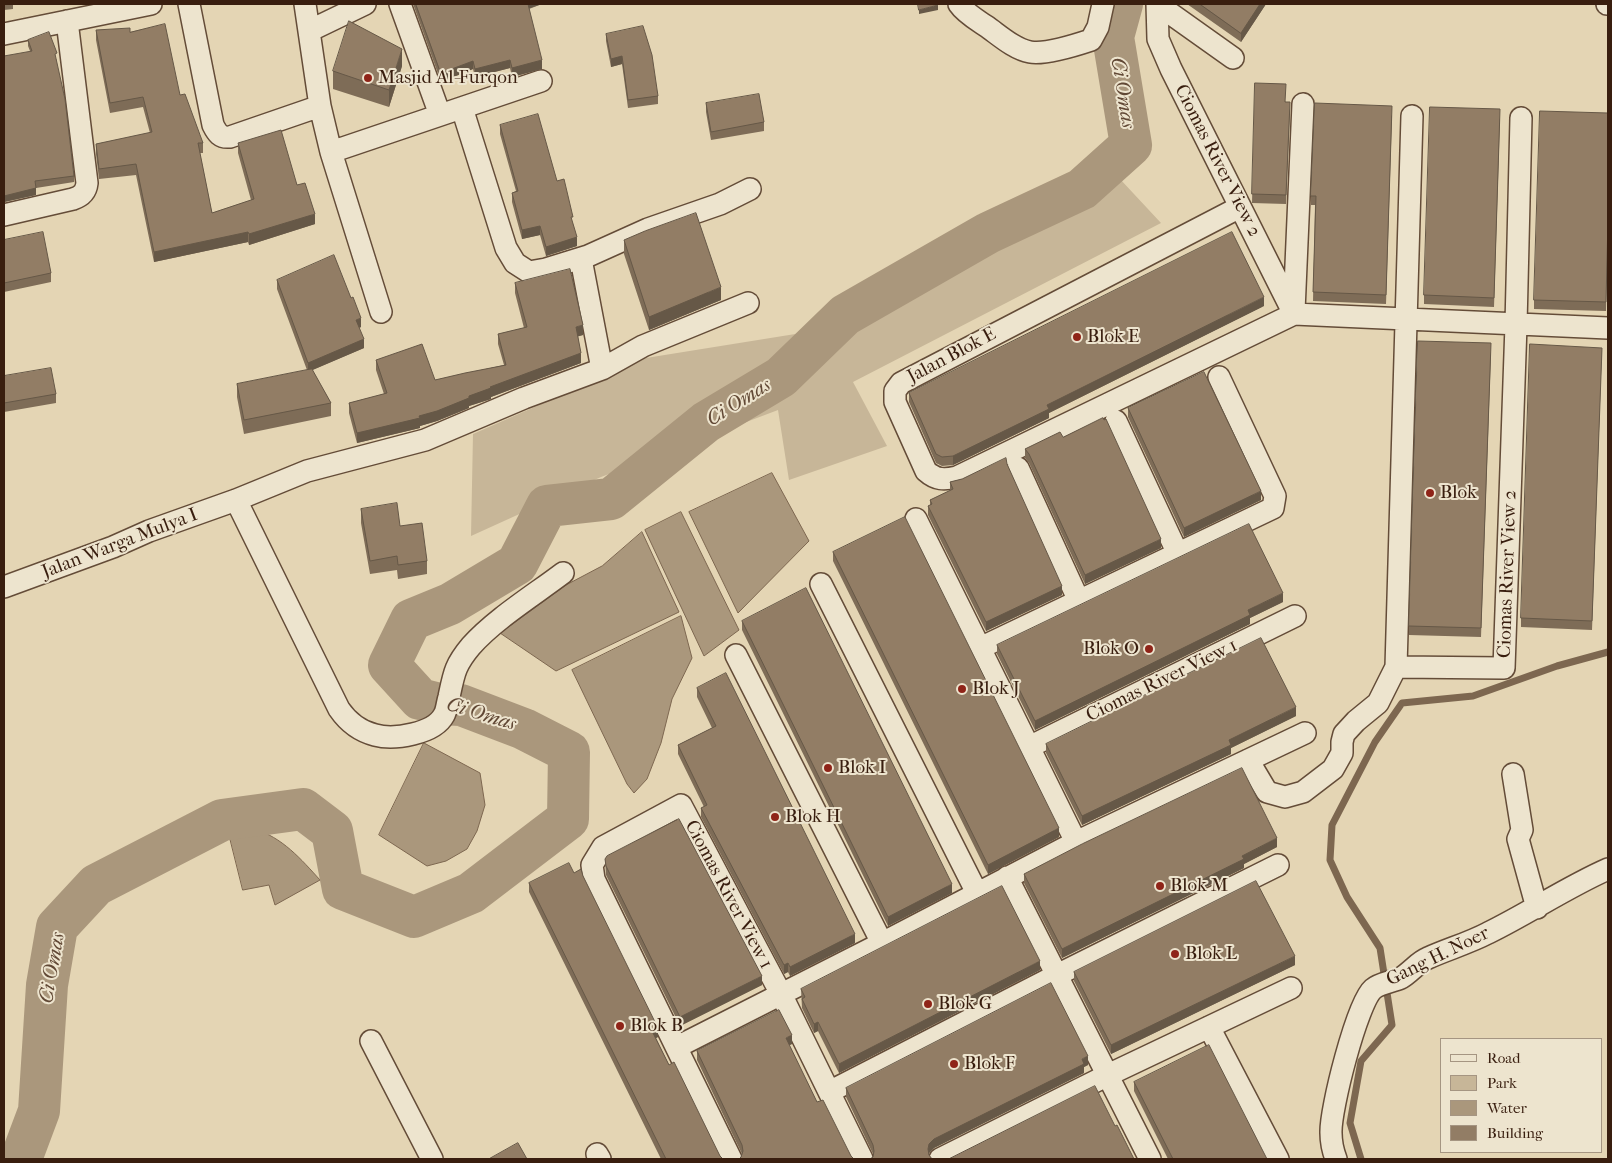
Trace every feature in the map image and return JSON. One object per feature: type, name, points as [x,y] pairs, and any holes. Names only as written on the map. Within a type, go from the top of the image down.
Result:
[{"type":"street","points":[[4,34],[151,4]]},
{"type":"street","points":[[189,4],[212,125],[217,133],[224,138],[230,137],[320,106]]},
{"type":"street","points":[[305,4],[320,106],[331,152],[381,312]]},
{"type":"street","points":[[309,31],[365,4]]},
{"type":"street","points":[[400,4],[440,115]]},
{"type":"street","points":[[960,4],[973,17],[1014,45],[1030,52],[1044,52],[1091,40],[1098,28],[1103,4]]},
{"type":"street","name":"Ciomas River View 2","points":[[1157,4],[1233,58]]},
{"type":"street","name":"Ciomas River View 2","points":[[1157,4],[1158,39],[1171,69],[1294,314]]},
{"type":"street","points":[[4,215],[73,199],[86,191],[87,183],[66,21]]},
{"type":"street","points":[[331,152],[541,81]]},
{"type":"street","points":[[1302,104],[1294,314],[1608,328]]},
{"type":"street","points":[[462,108],[506,248],[515,263],[529,272],[546,270],[581,259],[648,229],[720,204],[750,189]]},
{"type":"street","points":[[1248,760],[1267,792],[1285,797],[1302,792],[1333,769],[1342,754],[1344,734],[1356,721],[1378,703],[1396,667],[1412,116]]},
{"type":"street","name":"Ciomas River View 2","points":[[1396,667],[1504,668],[1521,118]]},
{"type":"street","name":"Jalan Blok E","points":[[1240,207],[901,383],[895,391],[895,402],[926,471],[932,477],[942,480],[957,476],[1294,314]]},
{"type":"street","points":[[581,259],[602,369]]},
{"type":"street","name":"Jalan Warga Mulya I","points":[[4,587],[236,500],[307,471],[425,440],[524,398],[602,369],[643,346],[748,303]]},
{"type":"street","points":[[980,648],[1273,508],[1275,496],[1219,376]]},
{"type":"street","points":[[1116,421],[1178,554]]},
{"type":"street","points":[[1018,468],[1079,601]]},
{"type":"street","points":[[236,500],[339,709],[346,720],[376,736],[410,735],[432,728],[444,715],[455,668],[464,655],[484,633],[563,573]]},
{"type":"street","points":[[916,519],[1076,842]]},
{"type":"street","points":[[820,584],[977,894]]},
{"type":"street","name":"Ciomas River View 1","points":[[1029,747],[1294,616]]},
{"type":"street","points":[[736,655],[882,943]]},
{"type":"street","points":[[677,1047],[1076,842],[1305,733]]},
{"type":"street","points":[[1512,774],[1522,830],[1518,839],[1537,908]]},
{"type":"street","name":"Ciomas River View 1","points":[[731,1159],[594,879],[592,865],[603,846],[681,805],[781,994],[862,1159]]},
{"type":"street","points":[[829,1092],[1057,975],[1278,865]]},
{"type":"street","name":"Gang H. Noer","points":[[1336,1159],[1331,1133],[1334,1106],[1356,1024],[1365,998],[1374,988],[1401,978],[1426,958],[1487,934],[1537,908],[1585,879],[1608,869]]},
{"type":"street","points":[[1007,877],[1150,1159]]},
{"type":"street","points":[[940,1159],[1108,1075],[1291,988]]},
{"type":"street","points":[[1209,1027],[1278,1159]]},
{"type":"street","points":[[371,1041],[432,1159]]},
{"type":"green space","points":[[1120,179],[1161,223],[853,382],[887,446],[789,480],[778,410],[601,477],[471,536],[473,434],[646,358],[845,326]]},
{"type":"water","points":[[772,473],[809,541],[738,613],[689,512]]},
{"type":"water","points":[[681,512],[739,630],[704,656],[645,530]]},
{"type":"water","points":[[642,532],[679,612],[556,671],[500,633],[566,585],[602,566]]},
{"type":"water","points":[[681,616],[692,658],[672,699],[661,743],[647,779],[634,793],[627,784],[572,670]]},
{"type":"water","points":[[424,743],[480,773],[485,805],[477,831],[467,849],[446,861],[427,866],[379,835]]},
{"type":"water","points":[[227,826],[254,829],[273,837],[306,864],[320,880],[275,905],[269,885],[243,890]]},
{"type":"building","points":[[416,4],[528,4],[542,60],[512,68],[510,60],[475,69],[473,61],[441,73]]},
{"type":"building","points":[[918,4],[937,4],[938,5],[919,10]]},
{"type":"building","points":[[1200,4],[1260,4],[1241,33]]},
{"type":"building","name":"Masjid Al-Furqon","points":[[349,21],[402,49],[389,90],[333,71]]},
{"type":"building","points":[[165,24],[180,95],[185,94],[203,143],[198,143],[212,213],[254,199],[238,143],[281,130],[297,185],[305,183],[315,214],[249,234],[248,232],[154,252],[136,164],[99,169],[96,144],[152,132],[143,97],[110,103],[96,30],[130,28],[130,32]]},
{"type":"building","points":[[643,26],[652,55],[658,96],[628,100],[622,56],[611,59],[606,34]]},
{"type":"building","points":[[49,32],[57,53],[55,54],[65,99],[74,176],[35,181],[36,188],[4,196],[4,56],[32,51],[28,40]]},
{"type":"building","points":[[1255,83],[1286,84],[1285,102],[1290,102],[1286,195],[1252,194]]},
{"type":"building","points":[[759,94],[764,122],[711,132],[706,103]]},
{"type":"building","points":[[1315,103],[1392,106],[1386,295],[1313,292],[1316,196],[1311,196]]},
{"type":"building","points":[[1430,107],[1500,109],[1494,298],[1424,295]]},
{"type":"building","points":[[1540,111],[1608,113],[1606,302],[1534,300]]},
{"type":"building","points":[[538,114],[557,181],[564,179],[577,237],[546,247],[540,226],[522,230],[512,193],[518,191],[500,125]]},
{"type":"building","points":[[696,213],[721,287],[649,317],[624,240]]},
{"type":"building","points":[[43,232],[51,273],[4,283],[4,240]]},
{"type":"building","points":[[1232,232],[1264,297],[1047,405],[1049,409],[953,456],[942,457],[936,454],[909,393]]},
{"type":"building","points":[[334,255],[361,318],[356,320],[364,339],[308,363],[277,280]]},
{"type":"building","points":[[570,269],[583,325],[576,327],[581,353],[490,387],[469,396],[469,398],[419,416],[420,418],[357,433],[349,403],[387,393],[376,360],[422,344],[435,380],[506,365],[498,334],[527,327],[515,283]]},
{"type":"building","points":[[1418,341],[1491,343],[1481,628],[1409,626]]},
{"type":"building","points":[[1530,344],[1602,348],[1592,621],[1521,618]]},
{"type":"building","points":[[51,368],[56,394],[4,403],[4,376]]},
{"type":"building","points":[[312,369],[331,403],[244,420],[237,384]]},
{"type":"building","points":[[1204,372],[1261,491],[1184,528],[1128,408]]},
{"type":"building","points":[[1103,418],[1104,420],[1106,419],[1161,539],[1085,575],[1025,449],[1060,432],[1063,437]]},
{"type":"building","points":[[1006,458],[1062,586],[986,622],[928,506],[932,504],[930,500],[953,489],[950,482],[962,479]]},
{"type":"building","points":[[397,503],[400,526],[422,523],[427,561],[398,565],[397,556],[370,561],[361,509]]},
{"type":"building","points":[[905,517],[1059,828],[988,865],[833,552]]},
{"type":"building","points":[[1249,524],[1283,593],[1248,610],[1250,615],[1035,721],[997,645]]},
{"type":"building","points":[[806,588],[952,884],[888,917],[742,621]]},
{"type":"building","points":[[1261,638],[1296,707],[1229,740],[1231,745],[1082,816],[1046,744]]},
{"type":"building","points":[[726,673],[855,934],[790,967],[788,963],[784,965],[701,808],[707,805],[678,745],[716,726],[697,688]]},
{"type":"building","points":[[1242,768],[1277,838],[1242,856],[1244,859],[1062,949],[1024,874],[1082,844]]},
{"type":"building","points":[[679,819],[762,976],[680,1017],[606,866],[605,859],[607,856]]},
{"type":"building","name":"Blok B","points":[[569,863],[574,873],[581,869],[658,1028],[652,1031],[669,1065],[674,1062],[723,1159],[666,1159],[529,883]]},
{"type":"building","points":[[1256,881],[1295,956],[1111,1045],[1074,972]]},
{"type":"building","points":[[1002,886],[1040,961],[839,1064],[818,1022],[814,1024],[802,999],[805,997],[801,989]]},
{"type":"building","points":[[1051,983],[1088,1056],[1082,1059],[1084,1064],[934,1139],[929,1144],[928,1149],[932,1159],[870,1159],[873,1157],[873,1145],[846,1088]]},
{"type":"building","points":[[779,1010],[792,1035],[786,1038],[817,1102],[823,1100],[854,1159],[739,1159],[743,1151],[742,1145],[697,1051]]},
{"type":"building","points":[[1209,1045],[1267,1159],[1173,1159],[1134,1082]]},
{"type":"building","points":[[1095,1086],[1134,1159],[949,1159]]},
{"type":"building","points":[[518,1143],[527,1159],[489,1159]]},
{"type":"waterway","name":"Ci Omas","points":[[21,1159],[39,1111],[47,985],[57,927],[96,885],[222,820],[303,809],[332,831],[343,889],[414,917],[471,893],[568,819],[569,752],[524,729],[461,705],[440,704],[420,699],[389,665],[411,620],[450,604],[517,564],[547,506],[611,499],[706,422],[781,377],[845,315],[988,233],[1082,189],[1131,145],[1113,37],[1122,4]]},
{"type":"waterway","points":[[1361,1159],[1350,1123],[1361,1061],[1392,1025],[1380,948],[1347,897],[1330,860],[1332,825],[1375,742],[1402,703],[1473,696],[1557,666],[1608,652]]},
{"type":"place","name":"Masjid Al-Furqon","points":[[368,78]]},
{"type":"place","name":"Blok E","points":[[1077,337]]},
{"type":"place","name":"Blok","points":[[1430,493]]},
{"type":"place","name":"Blok O","points":[[1149,649]]},
{"type":"place","name":"Blok J","points":[[962,689]]},
{"type":"place","name":"Blok I","points":[[828,768]]},
{"type":"place","name":"Blok H","points":[[775,817]]},
{"type":"place","name":"Blok M","points":[[1160,886]]},
{"type":"place","name":"Blok L","points":[[1175,954]]},
{"type":"place","name":"Blok G","points":[[928,1004]]},
{"type":"place","name":"Blok B","points":[[620,1026]]},
{"type":"place","name":"Blok F","points":[[954,1064]]}]
